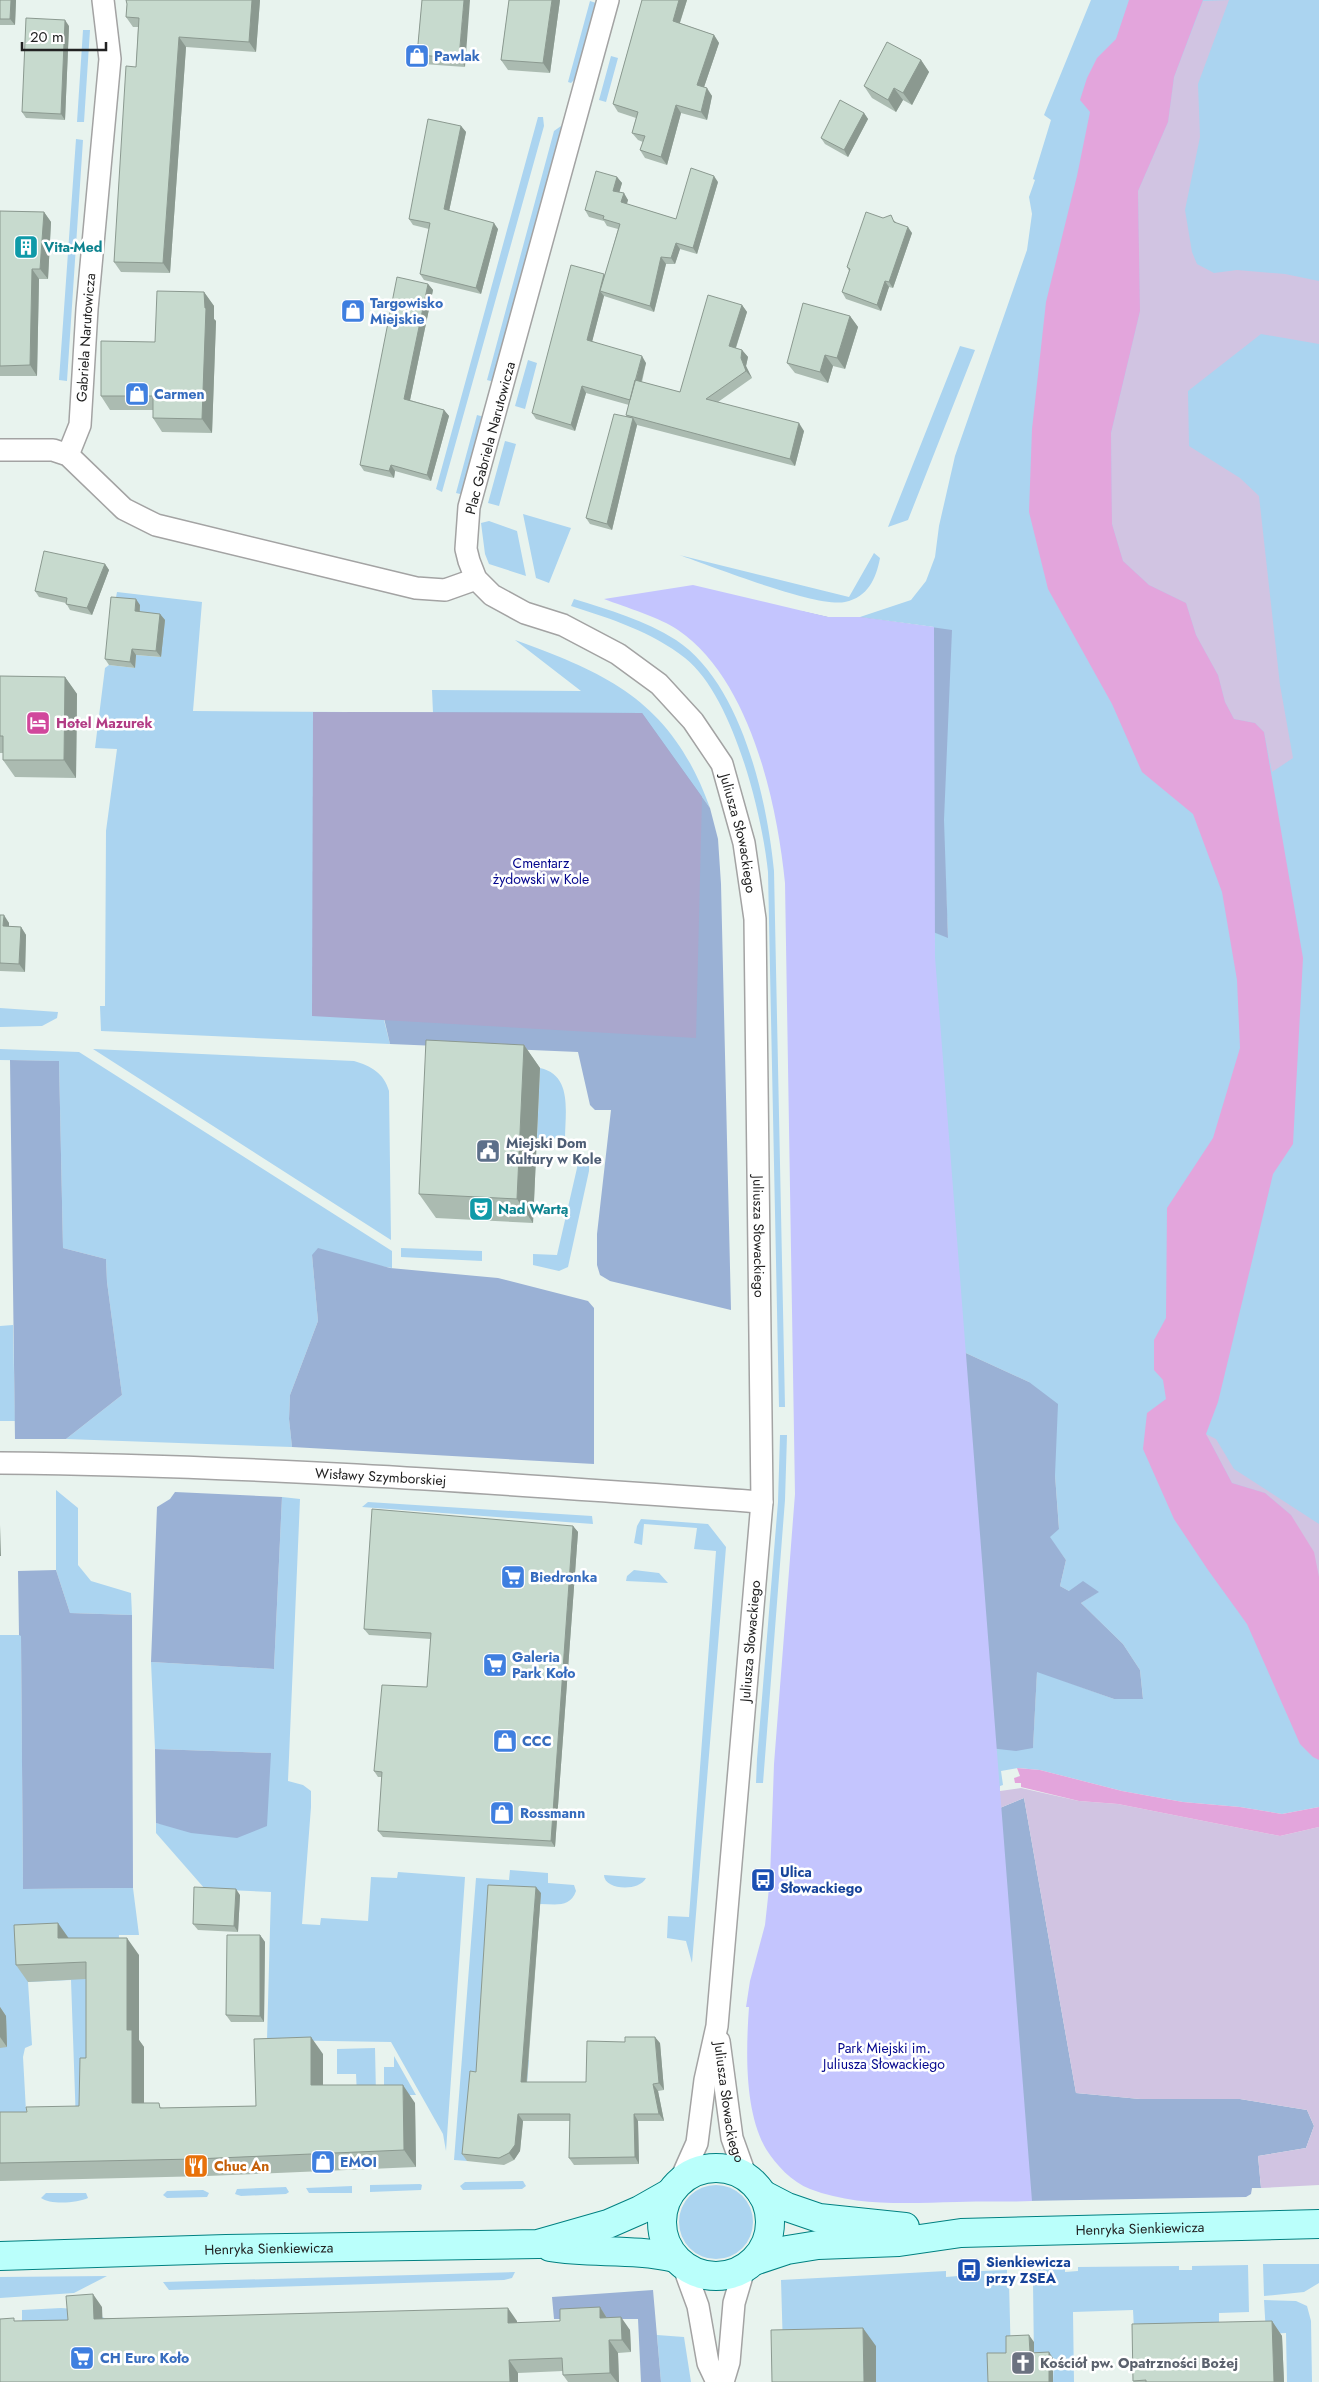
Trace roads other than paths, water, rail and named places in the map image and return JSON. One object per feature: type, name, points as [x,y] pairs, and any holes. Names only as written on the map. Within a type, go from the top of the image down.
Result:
[{"type":"street","name":"Gabriela Narutowicza","points":[[68,456],[80,424],[88,299],[110,59],[103,0]]},
{"type":"street","name":"Plac Gabriela Narutowicza","points":[[476,579],[466,549],[469,507],[582,102],[608,0]]},
{"type":"street","points":[[0,450],[53,450],[68,456],[124,509],[156,525],[416,588],[445,590],[458,587],[476,579]]},
{"type":"street","name":"Juliusza Słowackiego","points":[[476,579],[492,595],[506,604],[571,630],[618,654],[659,684],[693,721],[722,764],[744,843],[756,919],[762,1502],[717,2026],[705,2080],[697,2143],[675,2187]]},
{"type":"street","name":"Wisławy Szymborskiej","points":[[0,1462],[145,1464],[350,1473],[762,1502]]},
{"type":"street","name":"Juliusza Słowackiego","points":[[717,2026],[732,2138],[754,2185]]},
{"type":"street","points":[[717,2382],[708,2363],[698,2306],[679,2262],[662,2233],[661,2219],[675,2187],[695,2172],[712,2168],[730,2170],[754,2185],[768,2210],[770,2229],[764,2246],[749,2265],[733,2309],[728,2362],[723,2382]]},
{"type":"street","name":"Henryka Sienkiewicza","points":[[754,2185],[787,2207],[819,2218],[962,2233]]},
{"type":"street","name":"Henryka Sienkiewicza","points":[[538,2244],[608,2224],[640,2210],[675,2187]]},
{"type":"street","name":"Henryka Sienkiewicza","points":[[749,2265],[787,2250],[818,2245],[899,2242],[962,2233],[1319,2224]]},
{"type":"street","name":"Henryka Sienkiewicza","points":[[0,2256],[226,2248],[538,2244],[577,2251],[649,2252],[679,2262]]},
{"type":"street","points":[[679,2262],[694,2272],[713,2276],[732,2274],[749,2265]]},
{"type":"place","name":"Pawlak","points":[[417,56]]},
{"type":"place","name":"Vita-Med","points":[[26,247]]},
{"type":"place","name":"Targowisko Miejskie","points":[[353,311]]},
{"type":"place","name":"Carmen","points":[[137,394]]},
{"type":"place","name":"Hotel Mazurek","points":[[38,723]]},
{"type":"place","name":"Miejski Dom Kultury w Kole","points":[[488,1151]]},
{"type":"place","name":"Nad Wartą","points":[[481,1209]]},
{"type":"place","name":"Biedronka","points":[[513,1577]]},
{"type":"place","name":"Galeria Park Koło","points":[[495,1665]]},
{"type":"place","name":"CCC","points":[[505,1741]]},
{"type":"place","name":"Rossmann","points":[[502,1813]]},
{"type":"place","name":"Ulica Słowackiego","points":[[763,1880]]},
{"type":"place","name":"EMOI","points":[[323,2162]]},
{"type":"place","name":"Chuc An","points":[[196,2166]]},
{"type":"place","name":"Sienkiewicza przy ZSEA","points":[[969,2270]]},
{"type":"place","name":"CH Euro Koło","points":[[82,2358]]},
{"type":"place","name":"Kościół pw. Opatrzności Bożej","points":[[1023,2363]]},
{"type":"park label","name":"Cmentarz żydowski w Kole","points":[[541,872]]},
{"type":"park label","name":"Park Miejski im. Juliusza Słowackiego","points":[[884,2056]]}]
